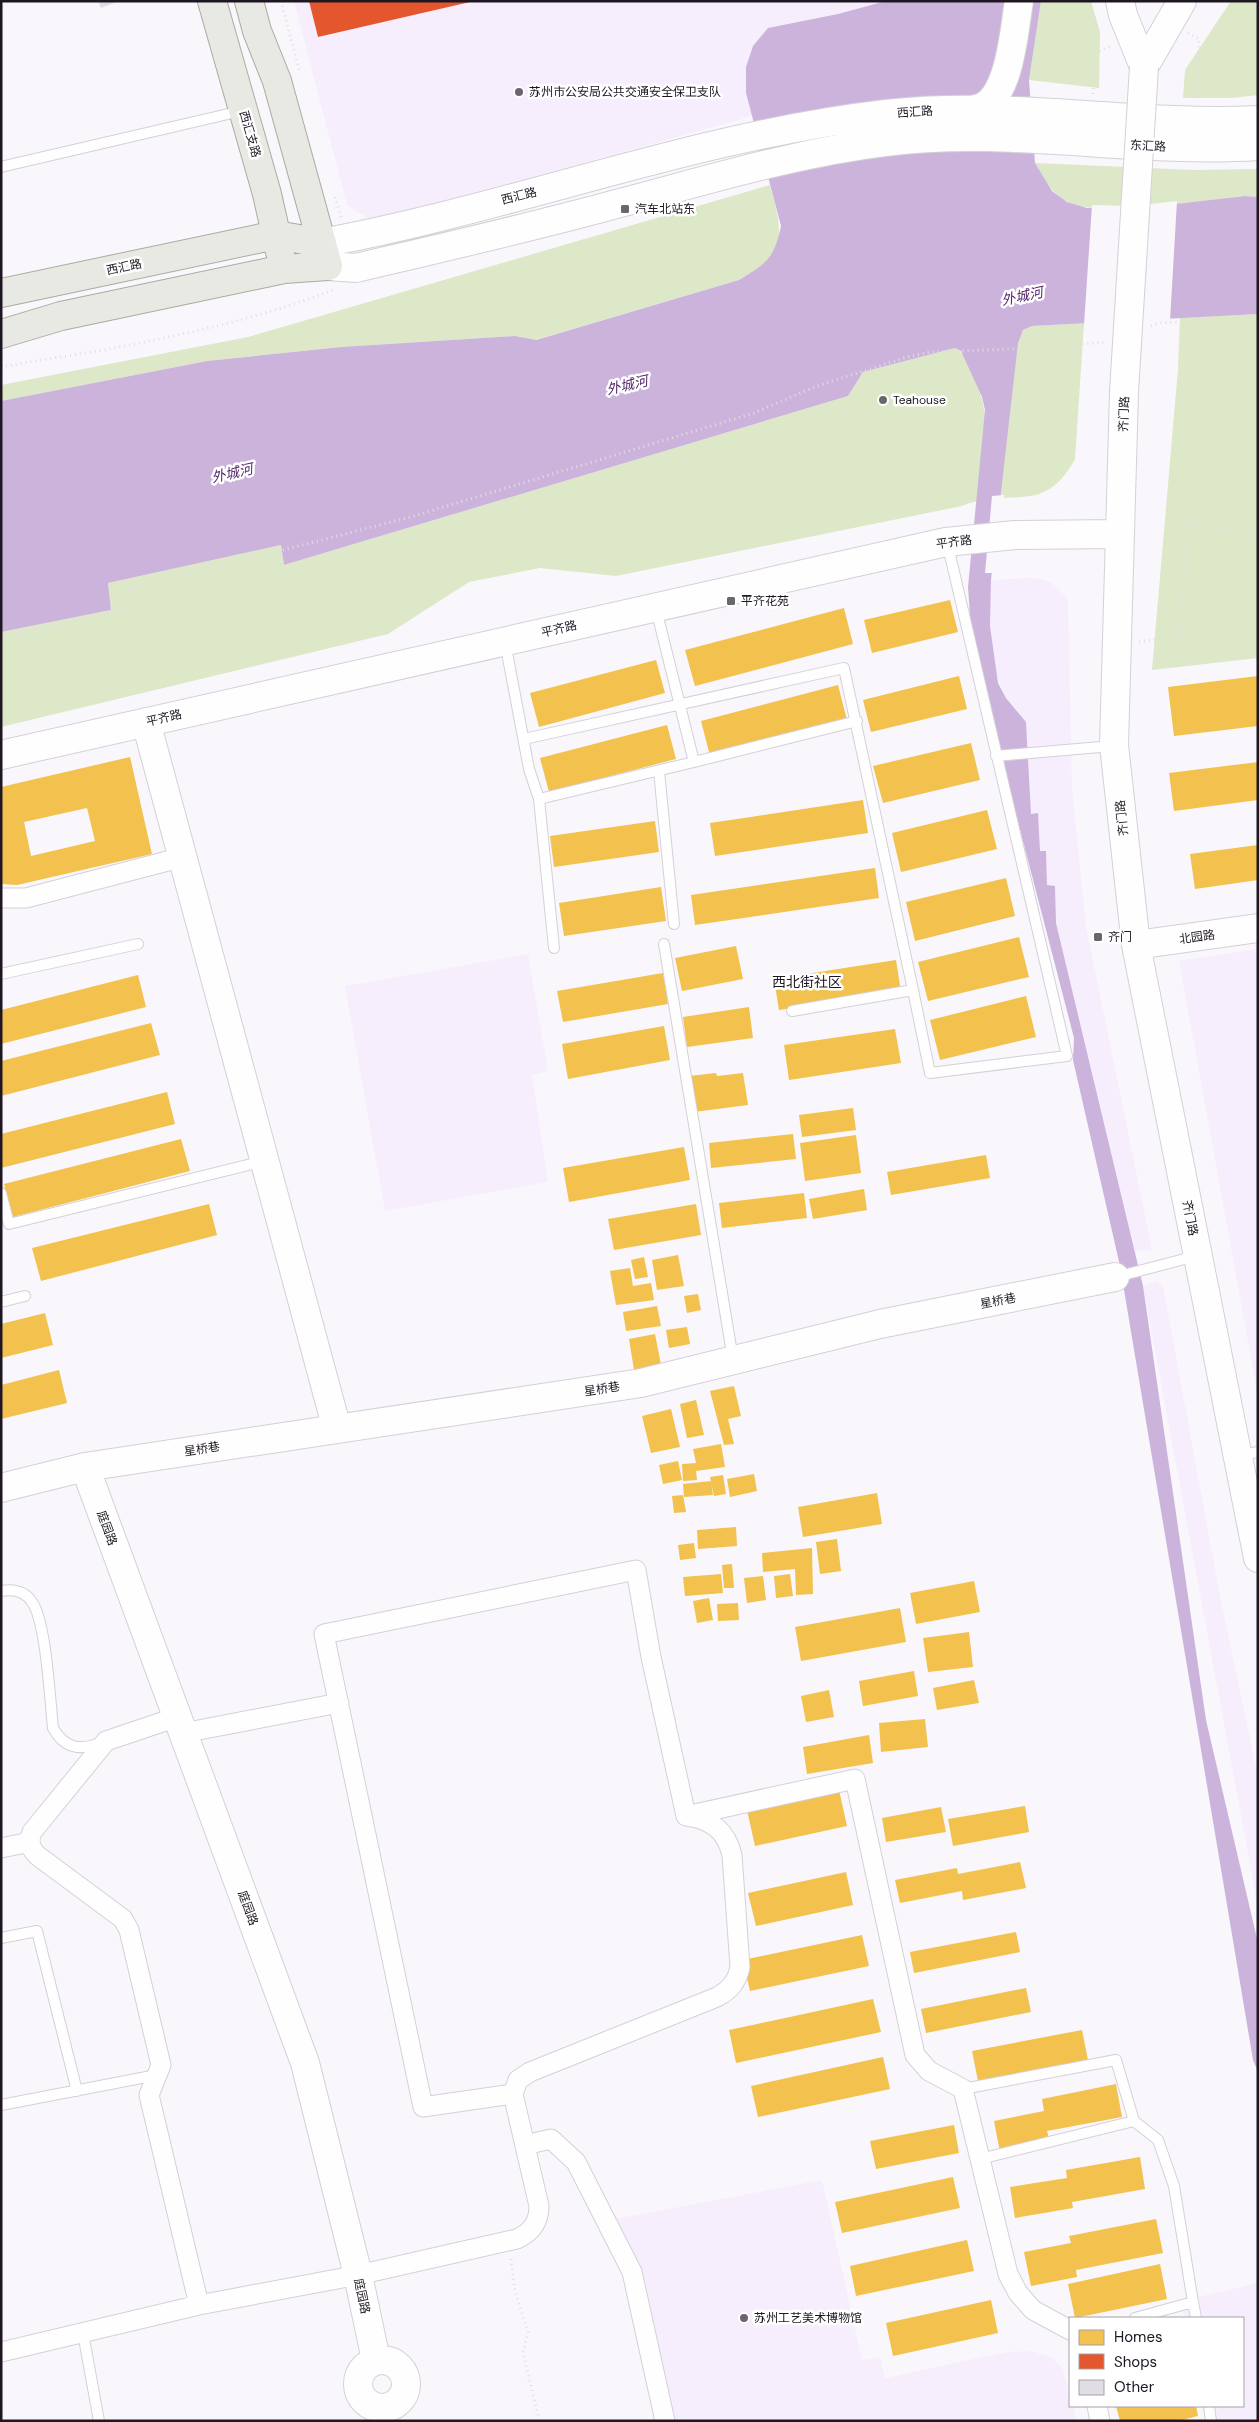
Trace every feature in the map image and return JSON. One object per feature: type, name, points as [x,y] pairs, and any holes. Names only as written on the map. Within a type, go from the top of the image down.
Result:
[{"type":"main road","name":"西汇支路","points":[[212,1],[244,110],[284,268]]},
{"type":"main road","points":[[249,1],[257,31],[277,81],[325,254]]},
{"type":"main road","points":[[976,109],[989,103],[1003,82],[1019,1]]},
{"type":"main road","points":[[1120,1],[1144,68]]},
{"type":"main road","name":"齐门路","points":[[1137,1],[1144,68],[1124,392],[1114,745],[1136,945],[1197,1256],[1248,1454],[1258,1558]]},
{"type":"main road","name":"齐门路","points":[[1144,68],[1160,1]]},
{"type":"main road","points":[[1144,68],[1182,1]]},
{"type":"main road","name":"西汇路","points":[[1,334],[61,316],[284,268],[514,198],[753,136],[886,114],[976,109],[1092,115]]},
{"type":"main road","points":[[1092,115],[1197,121],[1258,120]]},
{"type":"main road","name":"西汇路","points":[[1,293],[276,234],[356,268],[522,230],[760,166],[839,149],[887,142],[977,137],[1039,141]]},
{"type":"main road","name":"东汇路","points":[[1039,141],[1190,147],[1258,146]]},
{"type":"main road","name":"平齐路","points":[[1,754],[946,542],[1015,535],[1120,534]]},
{"type":"main road","points":[[146,722],[337,1429]]},
{"type":"main road","name":"北园路","points":[[1136,945],[1258,928]]},
{"type":"main road","name":"星桥巷","points":[[1,1488],[84,1467],[641,1383],[880,1324],[1115,1277]]},
{"type":"main road","name":"庭园路","points":[[84,1467],[305,2063],[358,2275],[376,2360],[394,2363],[401,2370],[405,2378],[406,2387],[402,2396],[388,2414]]},
{"type":"street","points":[[1,898],[26,898],[183,858]]},
{"type":"street","points":[[513,2094],[423,2107],[324,1634],[636,1570],[650,1657],[686,1816]]},
{"type":"street","points":[[199,2305],[149,2095],[161,2065],[129,1930],[123,1919],[38,1856],[31,1848],[32,1832],[106,1741],[180,1725],[339,1703]]},
{"type":"street","points":[[686,1816],[855,1779],[915,2055],[929,2072],[963,2089],[1008,2274],[1018,2293],[1033,2310],[1069,2329]]},
{"type":"street","points":[[1,2352],[199,2305],[358,2275],[525,2236],[532,2230],[539,2214],[539,2206],[513,2094],[514,2087],[523,2076],[717,1997],[733,1986],[740,1967],[731,1849],[722,1831],[712,1822],[686,1816]]},
{"type":"street","points":[[1,1848],[30,1842]]},
{"type":"street","points":[[525,2145],[551,2139],[576,2162],[632,2272],[665,2421]]},
{"type":"street","points":[[1097,2407],[1100,2421]]},
{"type":"lane","points":[[1,166],[244,110]]},
{"type":"lane","points":[[524,740],[844,668],[857,721],[930,1073],[1067,1056],[998,756],[946,542]]},
{"type":"lane","points":[[655,608],[694,762]]},
{"type":"lane","points":[[505,641],[529,770],[540,799],[554,948]]},
{"type":"lane","points":[[540,799],[857,721]]},
{"type":"lane","points":[[998,756],[1114,745]]},
{"type":"lane","points":[[659,771],[674,924]]},
{"type":"lane","points":[[1,974],[138,944]]},
{"type":"lane","points":[[664,944],[733,1360]]},
{"type":"lane","points":[[792,1011],[913,990]]},
{"type":"lane","points":[[1,1192],[9,1224],[265,1161]]},
{"type":"lane","name":"星桥巷","points":[[1115,1277],[1197,1256]]},
{"type":"lane","points":[[1,1302],[25,1296]]},
{"type":"lane","points":[[1,1591],[17,1591],[26,1595],[36,1610],[41,1627],[53,1728],[57,1736],[71,1747],[80,1748],[106,1741]]},
{"type":"lane","points":[[1,1938],[37,1931],[77,2091]]},
{"type":"lane","points":[[963,2089],[1116,2060],[1134,2121],[1158,2140],[1174,2186],[1196,2317]]},
{"type":"lane","points":[[1,2105],[157,2076]]},
{"type":"lane","points":[[980,2158],[1134,2121]]},
{"type":"lane","points":[[1140,2317],[1193,2302]]},
{"type":"lane","points":[[84,2333],[100,2421]]},
{"type":"lane","points":[[1209,2407],[1211,2421]]},
{"type":"path","points":[[1197,121],[1199,39]]},
{"type":"path","points":[[1092,115],[1096,53]]},
{"type":"path","points":[[1,368],[115,348],[262,314]]},
{"type":"path","points":[[1142,329],[1159,323],[1180,322]]},
{"type":"path","points":[[1,637],[121,611],[120,592],[407,518],[754,413],[817,386],[904,358],[930,352],[1036,348],[1110,342]]},
{"type":"path","points":[[1194,512],[1219,478],[1218,444],[1208,423],[1204,395]]},
{"type":"path","points":[[1182,635],[1186,521],[1248,534],[1258,530]]},
{"type":"path","points":[[1118,645],[1258,623]]},
{"type":"path","points":[[509,2241],[514,2292],[528,2332],[523,2353],[539,2419]]},
{"type":"shaded area","points":[[294,1],[886,1],[838,14],[746,93],[753,116],[372,221],[347,205]]},
{"type":"shaded area","points":[[1030,578],[1052,583],[1068,599],[1072,788],[1086,926],[1152,1250],[1135,1251],[1056,923],[1055,886],[1047,886],[1046,851],[1040,851],[1038,813],[1031,814],[1026,722],[1006,697],[995,672],[990,626],[991,580]]},
{"type":"shaded area","points":[[1258,949],[1258,1397],[1179,961]]},
{"type":"shaded area","points":[[528,954],[548,1071],[532,1075],[548,1182],[385,1211],[345,986]]},
{"type":"shaded area","points":[[1156,1281],[1163,1286],[1220,1596],[1258,1777],[1258,1907],[1143,1286]]},
{"type":"shaded area","name":"苏州工艺美术博物馆","points":[[822,2180],[862,2360],[880,2357],[885,2378],[1007,2352],[1032,2351],[1051,2357],[1063,2369],[1069,2392],[1069,2407],[1073,2407],[1076,2421],[662,2421],[626,2280],[599,2222]]},
{"type":"shaded area","points":[[1258,2283],[1258,2421],[1205,2421],[1202,2407],[1244,2407],[1244,2317],[1185,2317],[1181,2301]]},
{"type":"green space","points":[[1041,1],[1091,1],[1100,32],[1099,88],[1029,80]]},
{"type":"green space","points":[[1231,1],[1258,1],[1258,95],[1232,98],[1183,98],[1185,70]]},
{"type":"green space","points":[[1035,163],[1194,170],[1258,169],[1258,197],[1245,196],[1127,209],[1103,209],[1082,206],[1066,201],[1056,194],[1048,185]]},
{"type":"green space","points":[[770,185],[778,217],[778,238],[771,258],[760,268],[739,280],[535,340],[515,336],[341,347],[207,361],[1,401],[1,385],[248,337]]},
{"type":"green space","points":[[1258,314],[1258,658],[1152,670],[1178,369],[1180,318]]},
{"type":"green space","points":[[1084,323],[1075,459],[1063,477],[1051,488],[1038,494],[1024,497],[979,500],[962,506],[616,576],[540,568],[469,582],[388,634],[1,727],[1,632],[111,610],[108,583],[281,545],[284,565],[848,396],[863,372],[955,348],[960,351],[970,368],[979,389],[985,416],[1023,330],[1032,326]]},
{"type":"water","name":"外城河","points":[[886,1],[1041,1],[1029,80],[1035,163],[1052,191],[1067,202],[1087,208],[1133,209],[1245,196],[1258,197],[1258,314],[1032,326],[1023,330],[1018,343],[991,580],[990,626],[998,683],[1006,698],[1026,722],[1031,814],[1038,813],[1040,851],[1046,851],[1047,885],[1055,886],[1056,923],[1143,1286],[1206,1720],[1258,1943],[1258,2072],[1253,2060],[1120,1266],[1073,1060],[1074,1038],[972,644],[968,587],[985,410],[982,397],[961,351],[955,348],[863,372],[848,396],[284,565],[281,545],[108,583],[111,610],[1,632],[1,401],[207,361],[341,347],[515,336],[536,340],[739,280],[768,259],[775,246],[781,226],[746,93],[746,67],[753,46],[768,28],[838,14]]},
{"type":"pier","points":[[1177,201],[1170,321],[1084,325],[1092,205],[1133,206]]},
{"type":"pier","points":[[1004,495],[995,573],[985,573],[992,496]]},
{"type":"building: Homes","points":[[950,600],[958,632],[872,653],[864,620]]},
{"type":"building: Homes","points":[[844,608],[853,644],[695,686],[685,650]]},
{"type":"building: Homes","points":[[656,660],[665,693],[539,727],[530,693]]},
{"type":"building: Homes","points":[[959,676],[967,709],[871,732],[863,700]]},
{"type":"building: Homes","points":[[1258,676],[1258,726],[1174,736],[1168,687]]},
{"type":"building: Homes","points":[[838,685],[847,720],[710,756],[701,721]]},
{"type":"building: Homes","points":[[667,725],[676,759],[549,792],[540,758]]},
{"type":"building: Homes","points":[[971,743],[980,780],[883,803],[873,766]]},
{"type":"building: Homes","points":[[130,757],[152,854],[17,885],[1,884],[1,787]],"holes":[[[87,808],[95,841],[31,856],[24,822]]]},
{"type":"building: Homes","points":[[1258,762],[1258,800],[1174,811],[1169,773]]},
{"type":"building: Homes","points":[[863,800],[868,833],[715,856],[710,823]]},
{"type":"building: Homes","points":[[987,810],[997,849],[901,872],[892,833]]},
{"type":"building: Homes","points":[[655,821],[659,852],[554,867],[550,836]]},
{"type":"building: Homes","points":[[1258,845],[1258,880],[1195,889],[1190,854]]},
{"type":"building: Homes","points":[[875,868],[879,898],[695,925],[691,895]]},
{"type":"building: Homes","points":[[1006,878],[1015,916],[915,941],[906,902]]},
{"type":"building: Homes","points":[[661,887],[666,921],[564,936],[559,903]]},
{"type":"building: Homes","points":[[1019,937],[1029,977],[928,1001],[918,962]]},
{"type":"building: Homes","points":[[736,946],[743,979],[682,991],[675,958]]},
{"type":"building: Homes","points":[[896,960],[901,992],[779,1010],[774,979]]},
{"type":"building: Homes","points":[[663,973],[668,1004],[563,1022],[557,991]]},
{"type":"building: Homes","points":[[138,975],[146,1007],[1,1044],[1,1010]]},
{"type":"building: Homes","points":[[1026,996],[1036,1037],[940,1060],[930,1020]]},
{"type":"building: Homes","points":[[749,1007],[753,1038],[687,1047],[683,1017]]},
{"type":"building: Homes","points":[[151,1023],[160,1055],[1,1096],[1,1061]]},
{"type":"building: Homes","points":[[664,1026],[670,1060],[568,1079],[562,1044]]},
{"type":"building: Homes","points":[[895,1029],[901,1063],[789,1080],[784,1045]]},
{"type":"building: Homes","points":[[716,1073],[717,1076],[743,1073],[748,1105],[694,1112],[689,1076]]},
{"type":"building: Homes","points":[[167,1092],[175,1124],[1,1168],[1,1134]]},
{"type":"building: Homes","points":[[853,1108],[856,1130],[802,1137],[799,1115]]},
{"type":"building: Homes","points":[[793,1134],[796,1159],[711,1168],[709,1143]]},
{"type":"building: Homes","points":[[856,1135],[861,1173],[805,1181],[800,1143]]},
{"type":"building: Homes","points":[[181,1139],[190,1171],[13,1217],[4,1184]]},
{"type":"building: Homes","points":[[684,1147],[690,1180],[569,1202],[563,1168]]},
{"type":"building: Homes","points":[[986,1155],[990,1178],[891,1195],[887,1172]]},
{"type":"building: Homes","points":[[864,1189],[867,1210],[813,1219],[809,1199]]},
{"type":"building: Homes","points":[[804,1193],[807,1218],[722,1228],[719,1203]]},
{"type":"building: Homes","points":[[209,1204],[217,1235],[41,1281],[32,1248]]},
{"type":"building: Homes","points":[[696,1204],[701,1235],[614,1250],[608,1219]]},
{"type":"building: Homes","points":[[678,1255],[684,1286],[657,1290],[652,1260]]},
{"type":"building: Homes","points":[[644,1257],[648,1277],[635,1279],[631,1260]]},
{"type":"building: Homes","points":[[630,1268],[633,1286],[651,1283],[654,1300],[616,1305],[610,1271]]},
{"type":"building: Homes","points":[[698,1294],[701,1310],[687,1313],[684,1296]]},
{"type":"building: Homes","points":[[657,1306],[661,1326],[626,1331],[623,1312]]},
{"type":"building: Homes","points":[[45,1313],[53,1345],[1,1358],[1,1324]]},
{"type":"building: Homes","points":[[687,1327],[690,1344],[669,1348],[666,1330]]},
{"type":"building: Homes","points":[[655,1334],[661,1365],[634,1370],[629,1339]]},
{"type":"building: Homes","points":[[59,1370],[67,1403],[1,1419],[1,1385]]},
{"type":"building: Homes","points":[[734,1386],[741,1416],[728,1419],[734,1444],[724,1445],[710,1391]]},
{"type":"building: Homes","points":[[696,1400],[704,1435],[687,1438],[680,1404]]},
{"type":"building: Homes","points":[[671,1409],[680,1447],[651,1453],[642,1416]]},
{"type":"building: Homes","points":[[721,1444],[725,1467],[696,1471],[697,1480],[683,1481],[682,1464],[696,1463],[693,1449]]},
{"type":"building: Homes","points":[[678,1461],[682,1480],[663,1484],[659,1465]]},
{"type":"building: Homes","points":[[754,1474],[757,1491],[730,1497],[727,1479]]},
{"type":"building: Homes","points":[[723,1475],[726,1494],[714,1496],[710,1477]]},
{"type":"building: Homes","points":[[711,1481],[713,1495],[684,1497],[683,1484]]},
{"type":"building: Homes","points":[[877,1493],[882,1524],[803,1537],[798,1507]]},
{"type":"building: Homes","points":[[683,1495],[686,1512],[674,1513],[672,1496]]},
{"type":"building: Homes","points":[[736,1527],[737,1546],[698,1549],[697,1530]]},
{"type":"building: Homes","points":[[837,1539],[841,1571],[820,1574],[816,1542]]},
{"type":"building: Homes","points":[[694,1543],[696,1558],[680,1560],[678,1545]]},
{"type":"building: Homes","points":[[812,1548],[813,1594],[796,1595],[795,1569],[763,1572],[762,1553]]},
{"type":"building: Homes","points":[[732,1564],[734,1588],[724,1588],[722,1565]]},
{"type":"building: Homes","points":[[721,1574],[723,1593],[685,1596],[683,1577]]},
{"type":"building: Homes","points":[[790,1574],[793,1596],[776,1598],[774,1576]]},
{"type":"building: Homes","points":[[763,1576],[766,1600],[747,1603],[744,1578]]},
{"type":"building: Homes","points":[[974,1581],[980,1612],[916,1624],[910,1593]]},
{"type":"building: Homes","points":[[709,1598],[713,1620],[697,1623],[693,1601]]},
{"type":"building: Homes","points":[[738,1603],[739,1620],[718,1621],[717,1604]]},
{"type":"building: Homes","points":[[900,1608],[906,1642],[801,1661],[795,1627]]},
{"type":"building: Homes","points":[[969,1632],[973,1667],[928,1672],[923,1638]]},
{"type":"building: Homes","points":[[914,1671],[918,1696],[863,1706],[859,1681]]},
{"type":"building: Homes","points":[[974,1680],[979,1703],[937,1710],[933,1688]]},
{"type":"building: Homes","points":[[829,1690],[834,1717],[806,1722],[801,1696]]},
{"type":"building: Homes","points":[[925,1719],[928,1747],[881,1752],[879,1723]]},
{"type":"building: Homes","points":[[869,1735],[873,1763],[807,1774],[803,1747]]},
{"type":"building: Homes","points":[[839,1790],[847,1826],[755,1846],[747,1810]]},
{"type":"building: Homes","points":[[1025,1806],[1029,1832],[953,1846],[948,1819]]},
{"type":"building: Homes","points":[[941,1807],[946,1832],[886,1842],[882,1818]]},
{"type":"building: Homes","points":[[1020,1862],[1026,1888],[963,1900],[962,1891],[900,1903],[895,1880],[957,1868],[958,1874]]},
{"type":"building: Homes","points":[[846,1872],[853,1905],[756,1926],[748,1893]]},
{"type":"building: Homes","points":[[1016,1932],[1020,1952],[914,1973],[910,1952]]},
{"type":"building: Homes","points":[[862,1935],[869,1966],[750,1991],[743,1960]]},
{"type":"building: Homes","points":[[1026,1988],[1031,2012],[926,2033],[921,2009]]},
{"type":"building: Homes","points":[[873,1999],[881,2032],[736,2063],[729,2030]]},
{"type":"building: Homes","points":[[1082,2030],[1088,2060],[978,2081],[972,2051]]},
{"type":"building: Homes","points":[[883,2057],[890,2089],[758,2117],[751,2086]]},
{"type":"building: Homes","points":[[1116,2084],[1122,2117],[1047,2131],[1050,2143],[1000,2152],[994,2121],[1044,2111],[1042,2099]]},
{"type":"building: Homes","points":[[954,2125],[959,2153],[876,2169],[870,2141]]},
{"type":"building: Homes","points":[[1140,2157],[1145,2189],[1072,2202],[1073,2208],[1015,2218],[1010,2187],[1067,2178],[1066,2170]]},
{"type":"building: Homes","points":[[953,2177],[960,2208],[842,2233],[835,2202]]},
{"type":"building: Homes","points":[[1156,2219],[1163,2253],[1076,2270],[1077,2277],[1031,2286],[1024,2252],[1071,2243],[1069,2236]]},
{"type":"building: Homes","points":[[967,2240],[974,2271],[856,2296],[850,2266]]},
{"type":"building: Homes","points":[[1160,2264],[1167,2299],[1075,2317],[1068,2284]]},
{"type":"building: Homes","points":[[991,2300],[998,2333],[893,2356],[886,2323]]},
{"type":"building: Homes","points":[[1116,2407],[1196,2407],[1198,2416],[1178,2421],[1120,2421]]},
{"type":"building: Shops","points":[[309,1],[470,1],[470,2],[318,37]]},
{"type":"building: Other","points":[[98,1],[119,1],[101,8]]},
{"type":"place","name":"苏州市公安局公共交通安全保卫支队","points":[[519,92]]},
{"type":"place","name":"汽车北站东","points":[[625,209]]},
{"type":"place","name":"Teahouse","points":[[883,400]]},
{"type":"place","name":"平齐花苑","points":[[731,601]]},
{"type":"place","name":"齐门","points":[[1098,937]]},
{"type":"place","name":"苏州工艺美术博物馆","points":[[744,2318]]},
{"type":"district","name":"西北街社区","points":[[807,982]]}]
